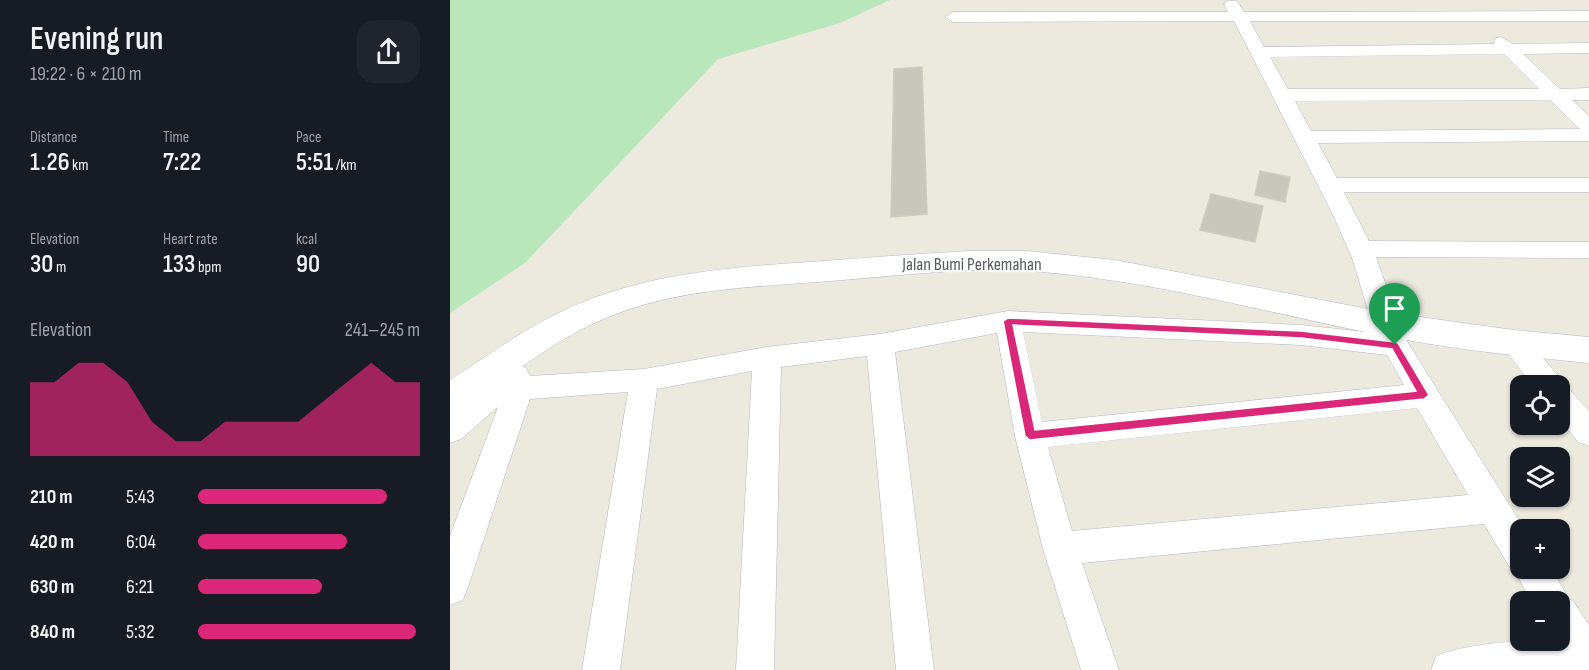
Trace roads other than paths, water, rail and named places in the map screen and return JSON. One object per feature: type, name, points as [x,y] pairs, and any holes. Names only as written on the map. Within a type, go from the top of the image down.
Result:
[{"type":"street","points":[[1456,0],[1589,126]]},
{"type":"street","points":[[1234,8],[1284,95],[1360,249],[1389,334],[1510,537]]},
{"type":"street","points":[[953,16],[1234,8],[1474,17],[1589,16]]},
{"type":"street","points":[[1262,56],[1512,53],[1589,48]]},
{"type":"street","points":[[1512,53],[1589,57]]},
{"type":"street","points":[[1284,95],[1589,94]]},
{"type":"street","points":[[1305,137],[1589,135]]},
{"type":"street","points":[[1329,185],[1589,185]]},
{"type":"street","points":[[1360,249],[1589,250]]},
{"type":"street","name":"Jalan Bumi Perkemahan","points":[[450,399],[511,376],[542,336],[594,310],[659,290],[754,276],[969,261],[1027,261],[1115,270],[1389,334],[1589,350]]},
{"type":"street","points":[[450,430],[511,376],[644,380],[766,358],[880,344],[1008,321],[1301,335],[1389,334]]},
{"type":"street","points":[[1008,321],[1030,436],[1060,549],[1100,670]]},
{"type":"street","points":[[1514,343],[1541,375]]},
{"type":"street","points":[[880,344],[915,670]]},
{"type":"street","points":[[755,670],[766,358]]},
{"type":"street","points":[[450,587],[489,470],[510,416],[511,376]]},
{"type":"street","points":[[601,670],[644,380]]},
{"type":"street","points":[[1030,436],[1424,395]]},
{"type":"street","points":[[1570,410],[1589,433]]},
{"type":"street","points":[[1060,549],[1491,508]]},
{"type":"street","points":[[1450,670],[1587,656],[1570,630]]}]
